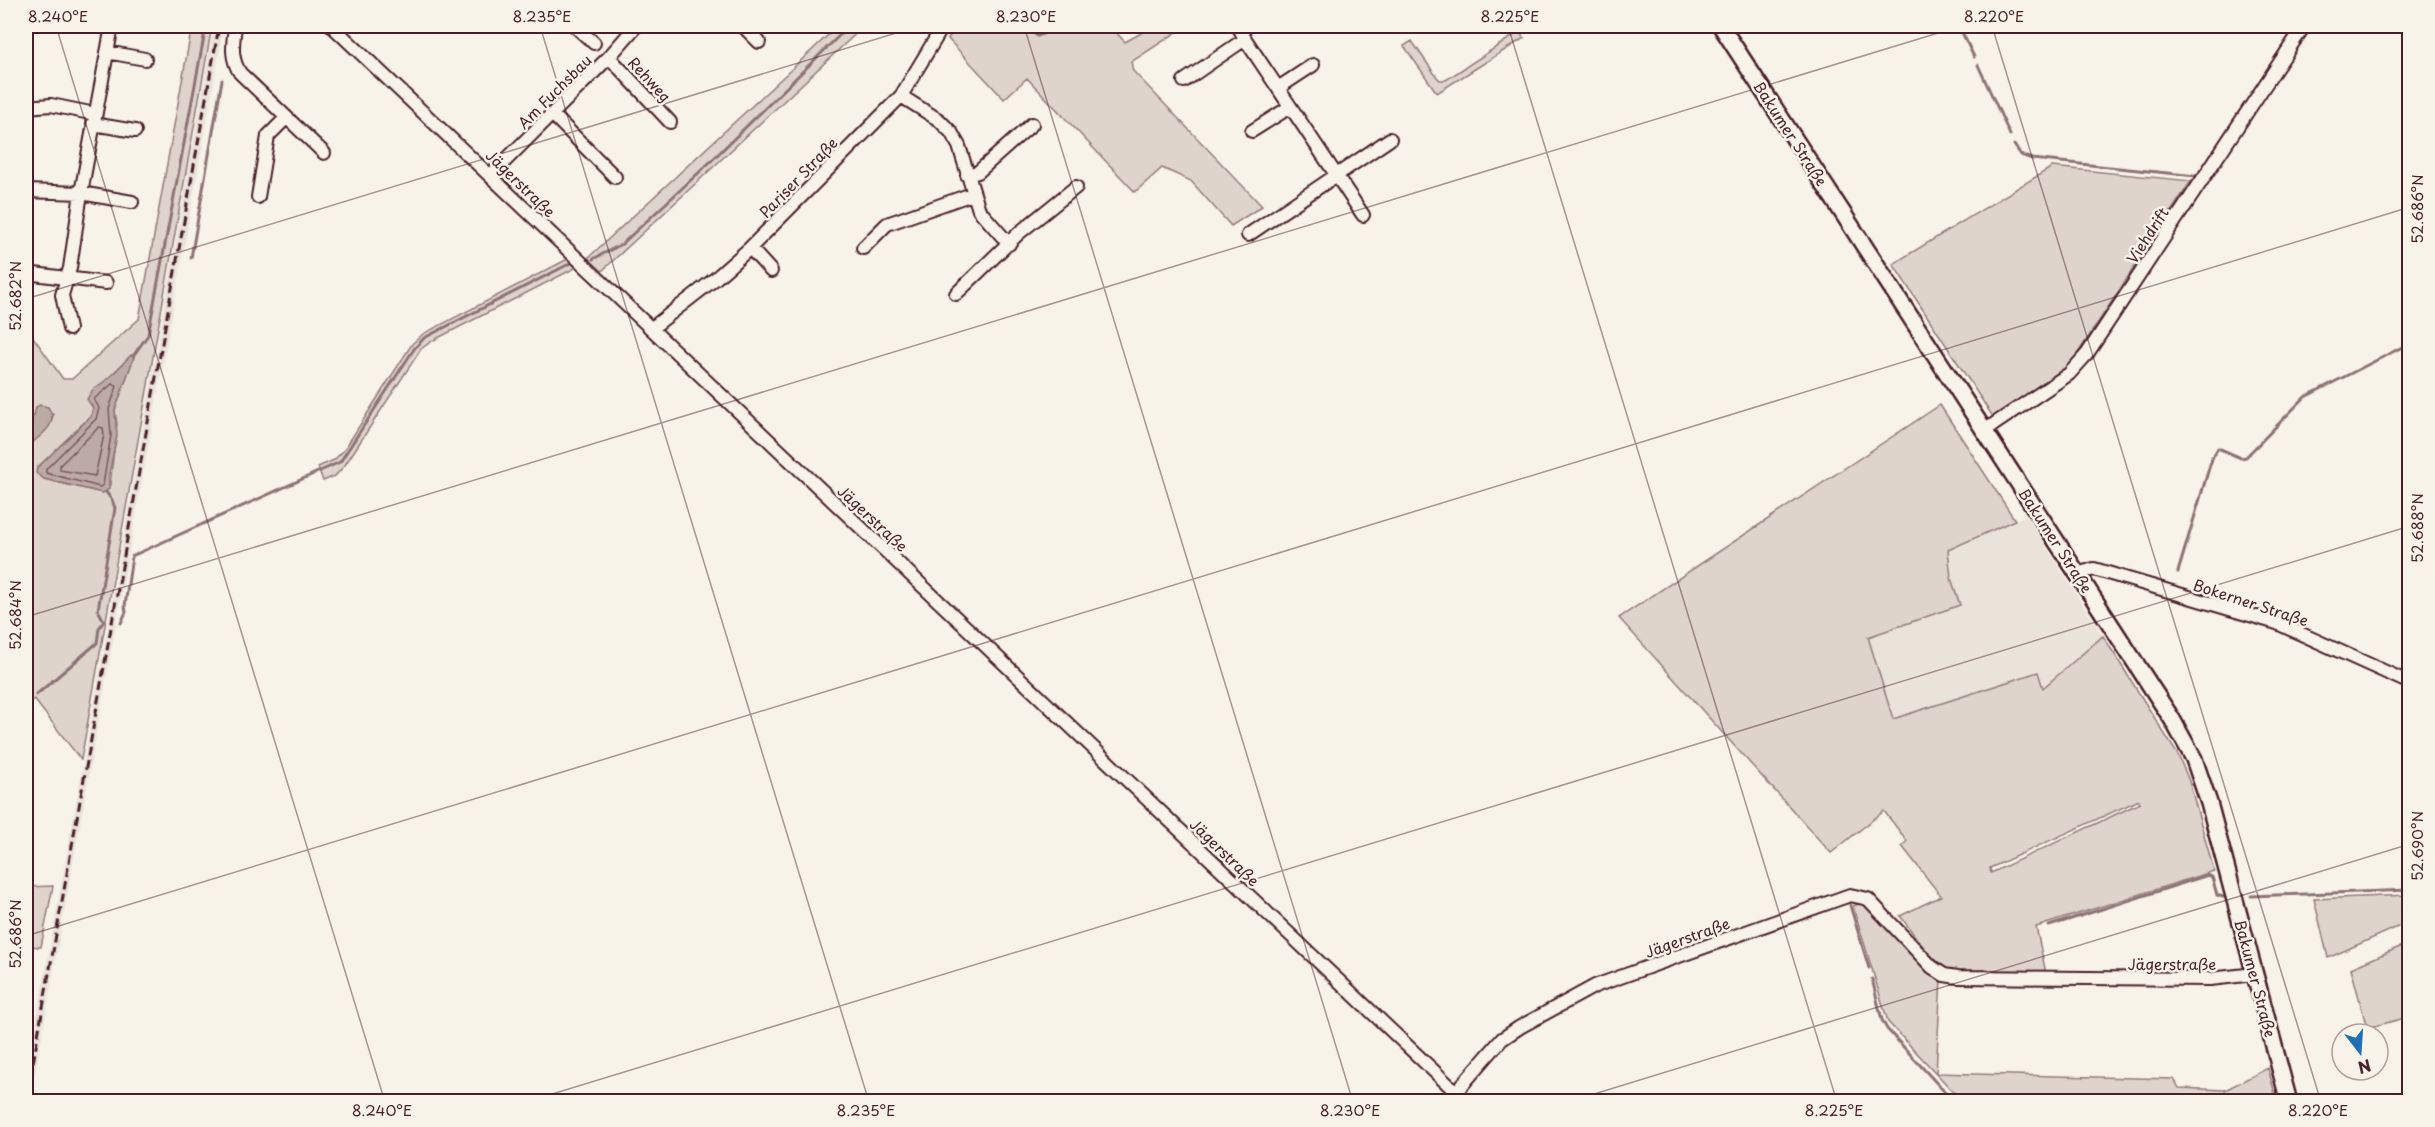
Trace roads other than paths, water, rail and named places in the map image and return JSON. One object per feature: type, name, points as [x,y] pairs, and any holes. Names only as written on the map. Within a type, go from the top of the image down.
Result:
[{"type":"main road","name":"Bakumer Straße","points":[[1721,26],[2172,719],[2194,759],[2209,803],[2289,1101]]},
{"type":"street","points":[[69,329],[62,295],[70,268],[81,193],[112,26]]},
{"type":"street","points":[[235,26],[231,51],[233,63],[240,73],[324,153]]},
{"type":"street","name":"Jägerstraße","points":[[332,26],[1456,1092],[1502,1039],[1595,986],[1850,895],[1868,899],[1932,967],[1944,975],[2210,979],[2255,974]]},
{"type":"street","points":[[575,26],[594,43]]},
{"type":"street","name":"Am Fuchsbau","points":[[491,175],[609,57],[636,26]]},
{"type":"street","points":[[743,26],[759,42]]},
{"type":"street","name":"Pariser Straße","points":[[652,328],[750,248],[901,96],[943,26]]},
{"type":"street","points":[[1240,26],[1245,39],[1363,215]]},
{"type":"street","name":"Viehdrift","points":[[1984,430],[2069,374],[2087,354],[2304,26]]},
{"type":"street","points":[[1184,81],[1245,39]]},
{"type":"street","points":[[107,52],[144,59]]},
{"type":"street","name":"Rehweg","points":[[609,57],[670,122]]},
{"type":"street","points":[[1278,88],[1313,65]]},
{"type":"street","points":[[901,96],[939,120],[951,132],[959,146],[972,194],[979,210],[1009,244]]},
{"type":"street","points":[[26,107],[51,105],[135,131]]},
{"type":"street","points":[[1252,131],[1290,107]]},
{"type":"street","points":[[552,114],[615,177]]},
{"type":"street","points":[[258,197],[268,136],[286,118]]},
{"type":"street","points":[[967,175],[978,172],[1032,124]]},
{"type":"street","points":[[1248,235],[1335,174],[1390,139]]},
{"type":"street","points":[[956,294],[1009,244],[1076,187]]},
{"type":"street","points":[[26,192],[81,193],[132,202]]},
{"type":"street","points":[[863,248],[887,224],[972,194]]},
{"type":"street","points":[[750,248],[771,270]]},
{"type":"street","points":[[26,273],[106,283]]},
{"type":"street","name":"Bokerner Straße","points":[[2077,574],[2094,568],[2277,623],[2409,684]]},
{"type":"water","points":[[131,355],[134,357],[115,410],[117,436],[109,474],[109,489],[103,493],[44,479],[36,473],[37,468],[91,416],[93,408],[87,399],[92,391],[110,377]]},
{"type":"water","points":[[40,405],[48,407],[52,419],[47,430],[26,448],[26,425],[34,416],[36,407]]},
{"type":"waterway","points":[[133,356],[148,335],[206,26]]},
{"type":"waterway","points":[[593,259],[622,244],[706,166],[849,26]]},
{"type":"waterway","points":[[1027,26],[1037,36],[1062,26]]},
{"type":"waterway","points":[[1959,26],[1974,57]]},
{"type":"waterway","points":[[1978,65],[2010,135]]},
{"type":"waterway","points":[[191,258],[222,80]]},
{"type":"waterway","points":[[2014,145],[2021,155],[2032,159],[2196,176]]},
{"type":"waterway","points":[[121,623],[126,612],[132,556],[340,462],[414,349],[424,338],[571,263]]},
{"type":"waterway","points":[[2178,572],[2212,458],[2218,448],[2241,458],[2246,457],[2305,397],[2410,343]]},
{"type":"waterway","points":[[36,695],[97,643],[99,628],[104,621],[98,610],[115,508],[106,492]]},
{"type":"waterway","points":[[2049,926],[2208,875],[2212,877],[2217,895],[2223,897]]},
{"type":"waterway","points":[[2251,896],[2410,890]]},
{"type":"waterway","points":[[1850,905],[1869,968]]},
{"type":"waterway","points":[[1872,979],[1882,1020],[1887,1029],[1954,1102]]},
{"type":"waterway","points":[[2391,1102],[2410,1088]]},
{"type":"railway","points":[[26,1102],[219,26]]}]
